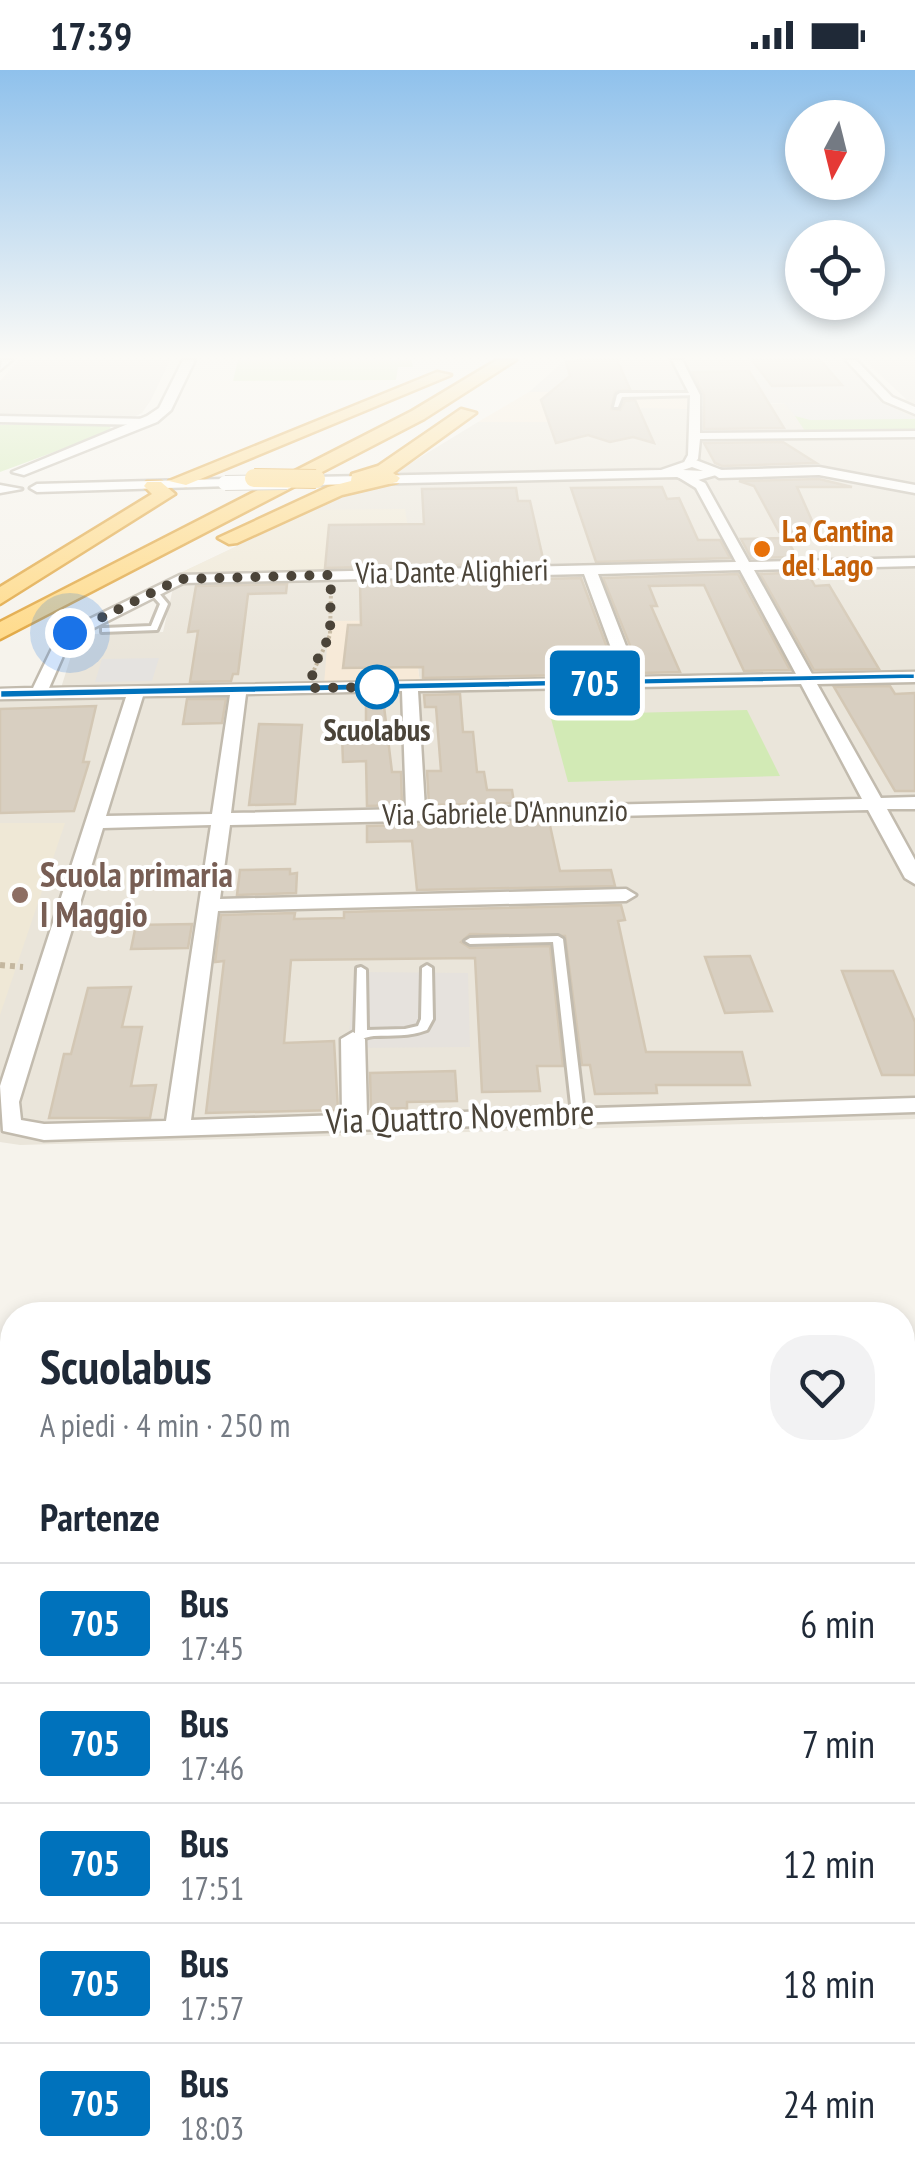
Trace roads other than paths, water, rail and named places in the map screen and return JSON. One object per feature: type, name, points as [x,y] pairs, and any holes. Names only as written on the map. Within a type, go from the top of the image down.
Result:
[{"type":"highway","points":[[179,480],[231,459]]},
{"type":"highway","points":[[0,614],[307,459]]},
{"type":"highway","points":[[0,633],[334,459]]},
{"type":"highway","points":[[0,633],[57,615],[351,479],[385,459]]},
{"type":"highway","points":[[237,480],[351,479]]},
{"type":"highway","points":[[0,597],[165,494],[154,486]]},
{"type":"street","points":[[3,482],[56,459]]},
{"type":"street","points":[[37,488],[60,483],[63,475],[59,464],[65,459]]},
{"type":"street","points":[[695,459],[696,471],[744,566],[915,878]]},
{"type":"street","points":[[19,472],[102,482],[832,472],[915,489]]},
{"type":"street","points":[[3,482],[37,488],[237,480]]},
{"type":"street","name":"Via Dante Alighieri","points":[[39,693],[64,637],[186,578],[915,562]]},
{"type":"street","points":[[589,569],[632,682]]},
{"type":"street","points":[[0,694],[915,677]]},
{"type":"street","points":[[410,686],[416,816]]},
{"type":"street","points":[[178,1126],[238,689]]},
{"type":"street","points":[[4,1122],[136,691]]},
{"type":"street","name":"Via Gabriele D'Annunzio","points":[[96,822],[915,803]]},
{"type":"street","points":[[208,905],[626,896]]},
{"type":"street","points":[[354,1120],[357,1036]]},
{"type":"street","name":"Via Quattro Novembre","points":[[4,1122],[32,1132],[915,1105]]},
{"type":"lane","points":[[105,630],[154,628],[164,604],[155,594]]},
{"type":"lane","points":[[470,941],[558,939],[578,1114]]},
{"type":"lane","points":[[361,970],[357,1036],[404,1034],[423,1028],[427,968]]},
{"type":"place","name":"La Cantina del Lago","points":[[762,549]]},
{"type":"place","name":"Scuolabus","points":[[377,687]]},
{"type":"place","name":"Scuola primaria I Maggio","points":[[20,895]]}]
